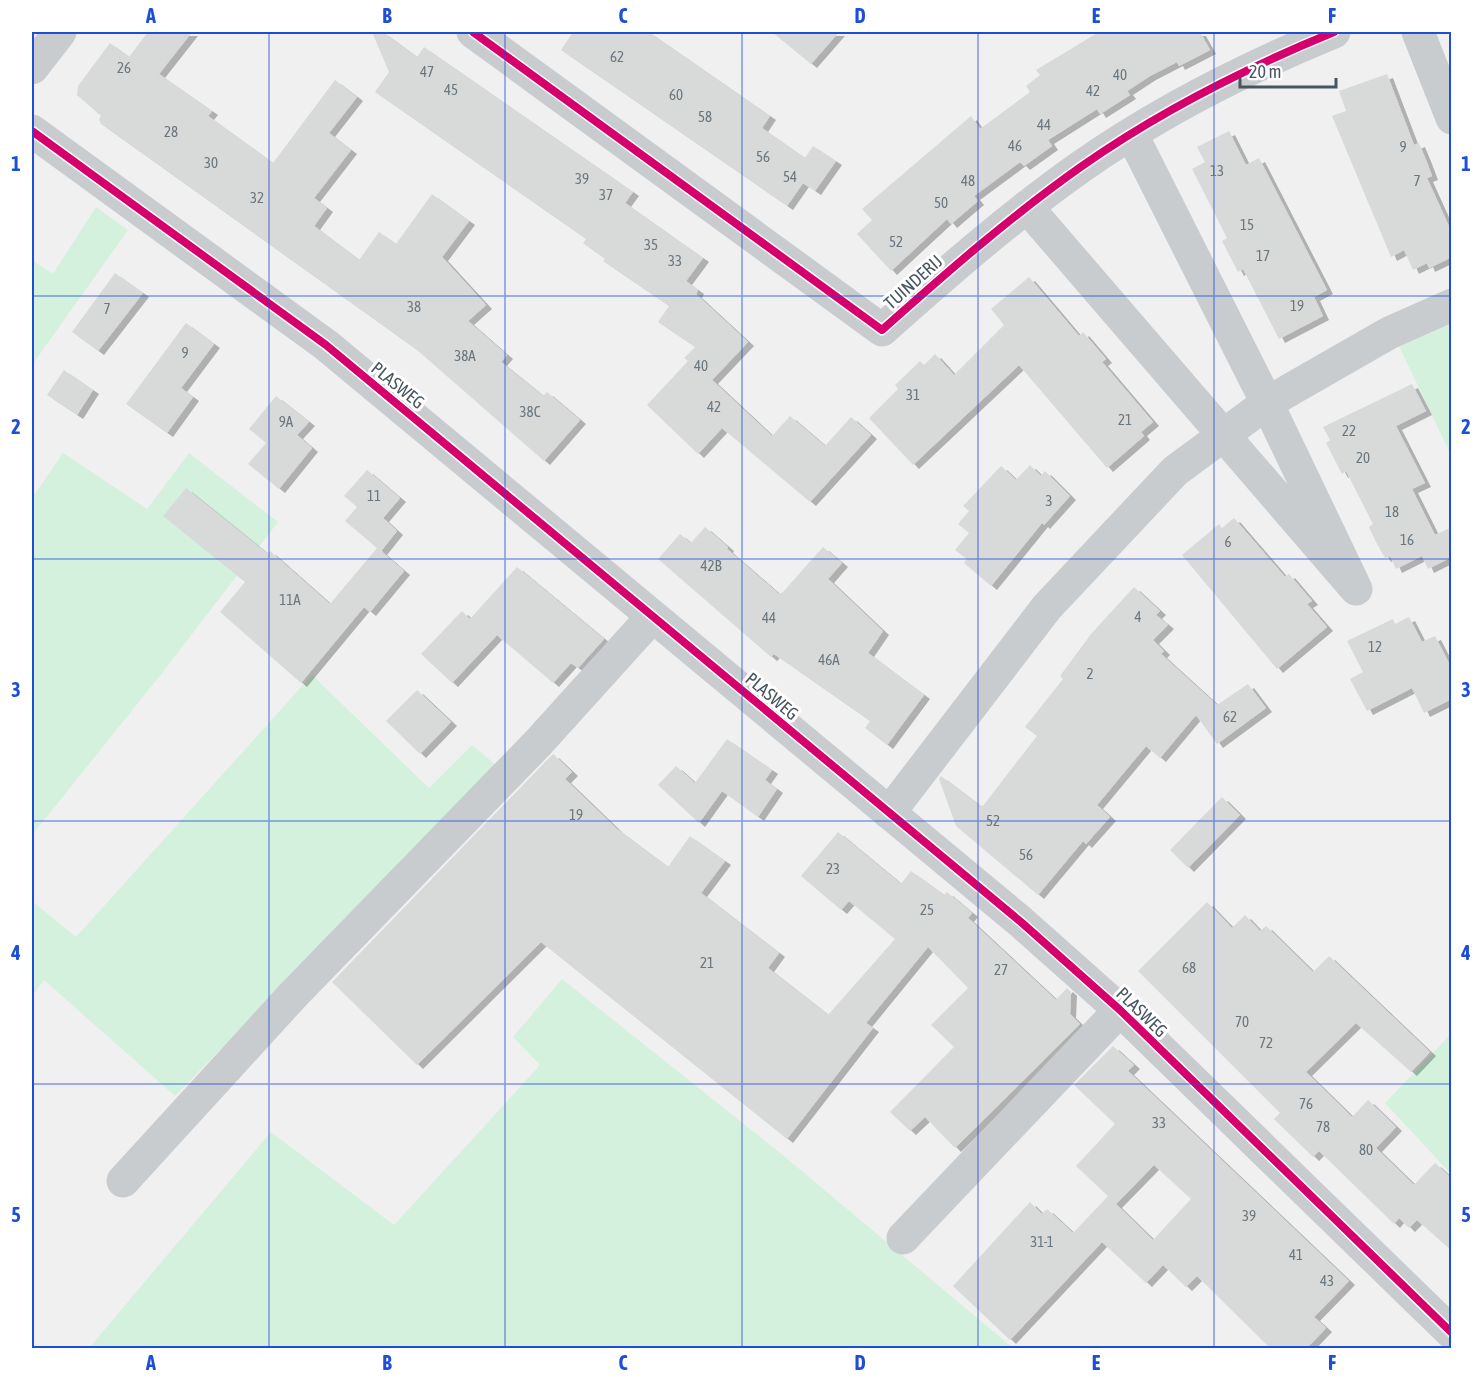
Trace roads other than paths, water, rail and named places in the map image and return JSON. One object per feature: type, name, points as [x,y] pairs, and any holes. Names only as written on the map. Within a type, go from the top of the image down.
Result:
[{"type":"street","points":[[32,68],[60,32]]},
{"type":"street","name":"TUINDERIJ","points":[[473,32],[882,330],[981,243],[1083,165],[1190,100],[1286,51],[1334,32]]},
{"type":"street","points":[[1418,32],[1452,118]]},
{"type":"street","name":"PLASWEG","points":[[32,131],[326,345],[1021,922],[1120,1010],[1452,1333]]},
{"type":"street","points":[[1027,207],[1356,589],[1267,403],[1132,135]]},
{"type":"street","points":[[889,813],[1047,607],[1175,471],[1267,403],[1389,333],[1452,305]]},
{"type":"street","points":[[123,1181],[294,994],[538,743],[652,617]]},
{"type":"street","points":[[903,1238],[1120,1010]]}]
